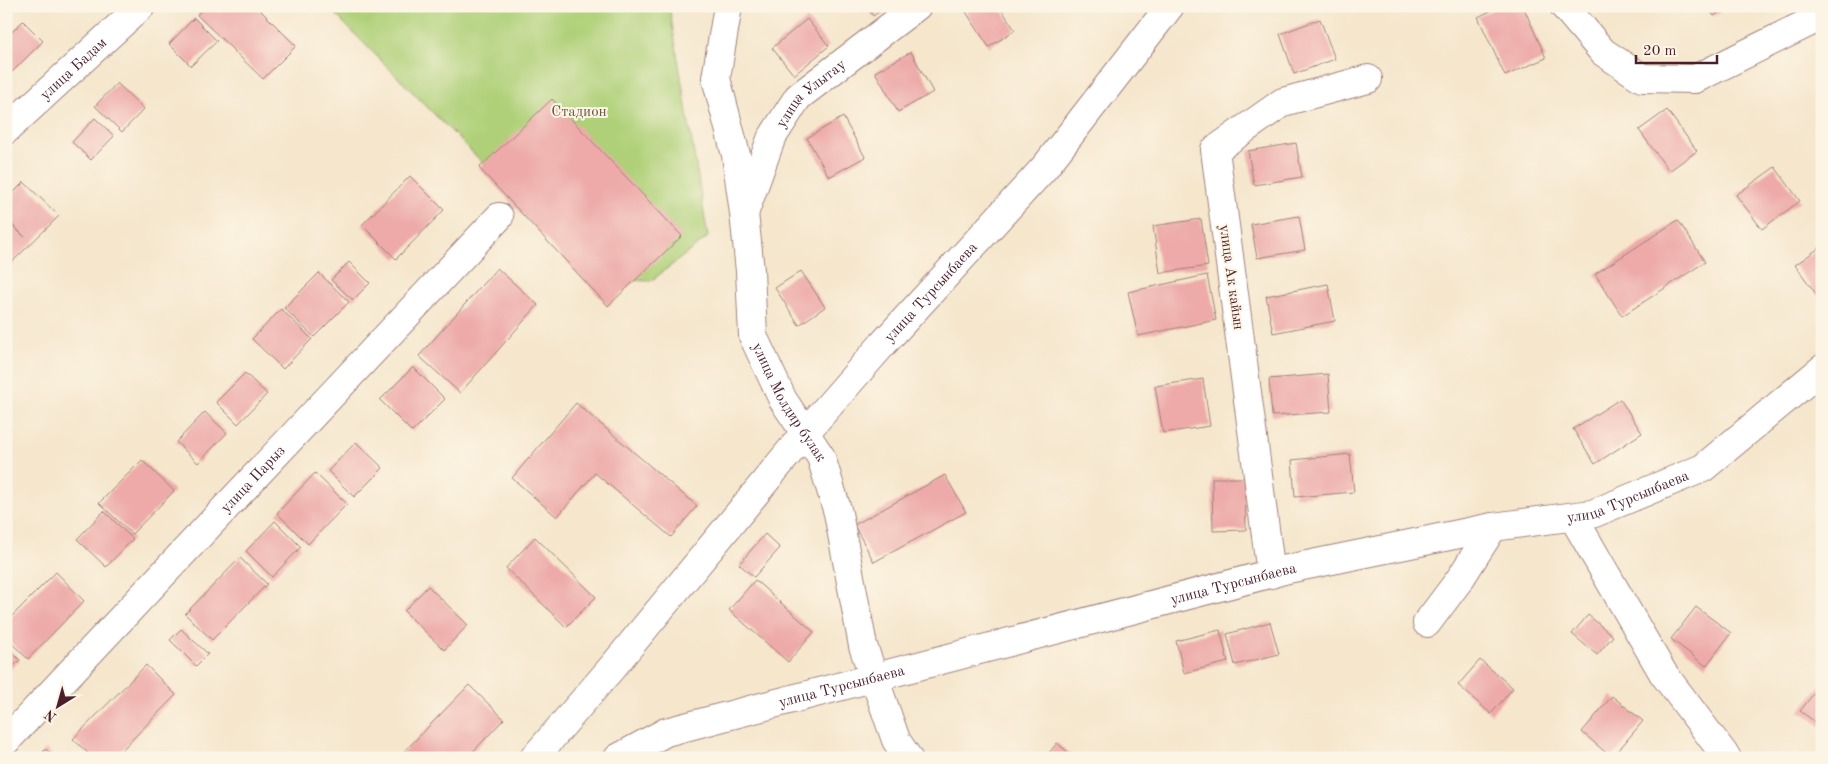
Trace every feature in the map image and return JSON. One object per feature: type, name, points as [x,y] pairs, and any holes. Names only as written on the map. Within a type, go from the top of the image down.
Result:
[{"type":"street","name":"улица Бадам","points":[[6,130],[141,6]]},
{"type":"street","name":"улица Молдир булак","points":[[728,6],[716,78],[736,155],[750,271],[753,336],[783,400],[822,457],[838,513],[863,646],[896,740],[908,758]]},
{"type":"street","name":"улица Улытау","points":[[744,213],[771,139],[798,97],[917,6]]},
{"type":"street","name":"улица Турсынбаева","points":[[534,758],[615,664],[805,433],[881,346],[1046,167],[1170,6]]},
{"type":"street","points":[[1564,6],[1603,52],[1642,78],[1694,79],[1822,16]]},
{"type":"street","name":"улица Ак кайын","points":[[1271,574],[1216,150],[1283,102],[1368,79]]},
{"type":"street","name":"улица Парыз","points":[[6,741],[499,216]]},
{"type":"street","name":"улица Турсынбаева","points":[[618,758],[666,732],[1271,574],[1492,527],[1592,514],[1703,468],[1822,369]]},
{"type":"street","points":[[1573,517],[1663,673],[1727,758]]},
{"type":"street","points":[[1427,623],[1460,579],[1492,527]]},
{"type":"green space","name":"Стадион","points":[[327,6],[669,6],[708,237],[651,281],[598,279]]},
{"type":"building","points":[[205,6],[256,6],[296,46],[263,79],[197,15]]},
{"type":"building","points":[[866,6],[887,6],[873,16]]},
{"type":"building","points":[[962,6],[999,6],[1015,30],[989,47]]},
{"type":"building","points":[[1501,6],[1523,6],[1546,58],[1505,76],[1478,17]]},
{"type":"building","points":[[1706,6],[1728,6],[1714,16]]},
{"type":"building","points":[[194,18],[217,41],[191,66],[169,44]]},
{"type":"building","points":[[807,19],[829,46],[794,75],[772,48]]},
{"type":"building","points":[[1320,19],[1335,59],[1294,74],[1280,34]]},
{"type":"building","points":[[23,21],[43,41],[6,78],[6,38]]},
{"type":"building","points":[[911,52],[933,92],[898,112],[875,72]]},
{"type":"building","points":[[117,83],[144,109],[122,132],[95,106]]},
{"type":"building","points":[[552,99],[682,236],[608,306],[479,168]]},
{"type":"building","points":[[1667,110],[1697,151],[1669,171],[1639,130]]},
{"type":"building","points":[[843,117],[865,157],[829,177],[807,138]]},
{"type":"building","points":[[95,118],[114,136],[91,160],[72,142]]},
{"type":"building","points":[[1296,143],[1302,177],[1254,185],[1248,151]]},
{"type":"building","points":[[1775,167],[1800,201],[1762,229],[1736,195]]},
{"type":"building","points":[[410,176],[444,210],[396,259],[362,225]]},
{"type":"building","points":[[24,182],[59,216],[7,267],[6,220],[25,237],[6,219],[6,200]]},
{"type":"building","points":[[1299,216],[1305,250],[1257,258],[1251,224]]},
{"type":"building","points":[[1201,219],[1208,266],[1160,273],[1153,226]]},
{"type":"building","points":[[1678,220],[1705,262],[1622,316],[1595,274]]},
{"type":"building","points":[[1822,246],[1822,302],[1795,265]]},
{"type":"building","points":[[349,262],[370,283],[353,300],[331,280]]},
{"type":"building","points":[[497,268],[538,305],[460,393],[419,356]]},
{"type":"building","points":[[801,271],[825,307],[799,325],[775,288]]},
{"type":"building","points":[[319,273],[349,302],[314,337],[284,308]]},
{"type":"building","points":[[1207,275],[1216,320],[1138,336],[1128,292]]},
{"type":"building","points":[[1328,284],[1335,321],[1273,333],[1266,296]]},
{"type":"building","points":[[281,309],[312,339],[283,369],[252,339]]},
{"type":"building","points":[[413,367],[445,399],[412,432],[380,400]]},
{"type":"building","points":[[245,373],[267,394],[238,424],[216,402]]},
{"type":"building","points":[[1328,374],[1331,412],[1272,416],[1269,379]]},
{"type":"building","points":[[1203,379],[1210,426],[1163,433],[1155,386]]},
{"type":"building","points":[[1620,399],[1642,433],[1595,464],[1573,429]]},
{"type":"building","points":[[576,403],[697,506],[671,537],[595,473],[557,517],[512,478]]},
{"type":"building","points":[[205,412],[227,433],[198,463],[176,442]]},
{"type":"building","points":[[356,442],[383,468],[354,497],[328,471]]},
{"type":"building","points":[[1350,454],[1354,492],[1295,497],[1292,460]]},
{"type":"building","points":[[142,460],[174,491],[132,534],[99,503]]},
{"type":"building","points":[[315,473],[347,504],[308,544],[277,513]]},
{"type":"building","points":[[945,475],[966,512],[874,562],[854,525]]},
{"type":"building","points":[[1212,478],[1245,478],[1246,530],[1213,531]]},
{"type":"building","points":[[104,511],[133,539],[106,567],[77,539]]},
{"type":"building","points":[[275,521],[301,547],[272,577],[246,551]]},
{"type":"building","points":[[765,534],[780,548],[754,577],[739,564]]},
{"type":"building","points":[[535,537],[596,597],[566,627],[506,568]]},
{"type":"building","points":[[240,558],[267,584],[212,640],[185,614]]},
{"type":"building","points":[[56,572],[84,601],[28,659],[6,638],[6,622]]},
{"type":"building","points":[[755,580],[814,632],[788,662],[729,610]]},
{"type":"building","points":[[428,586],[468,625],[444,650],[404,611]]},
{"type":"building","points":[[1696,607],[1731,633],[1706,666],[1671,639]]},
{"type":"building","points":[[1588,615],[1613,636],[1597,655],[1572,634]]},
{"type":"building","points":[[1270,622],[1279,654],[1235,665],[1227,634]]},
{"type":"building","points":[[181,629],[208,654],[196,666],[170,640]]},
{"type":"building","points":[[1220,630],[1228,662],[1184,673],[1176,641]]},
{"type":"building","points":[[6,647],[20,660],[6,673]]},
{"type":"building","points":[[1480,660],[1513,688],[1491,714],[1458,685]]},
{"type":"building","points":[[146,665],[176,695],[114,758],[93,758],[73,739]]},
{"type":"building","points":[[1822,683],[1822,727],[1800,711]]},
{"type":"building","points":[[469,685],[504,719],[467,758],[398,758]]},
{"type":"building","points":[[1612,696],[1643,721],[1612,758],[1582,732]]},
{"type":"building","points":[[1057,743],[1075,758],[1045,758]]},
{"type":"building","points":[[46,749],[55,758],[37,758]]}]
